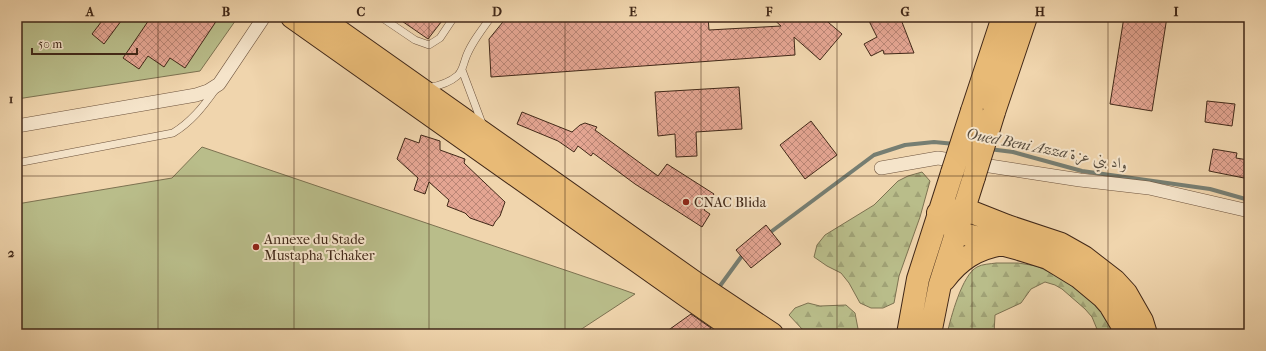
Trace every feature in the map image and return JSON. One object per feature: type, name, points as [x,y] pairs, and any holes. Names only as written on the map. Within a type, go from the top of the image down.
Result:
[{"type":"highway","points":[[292,17],[726,314],[772,334]]},
{"type":"highway","points":[[319,17],[487,135],[691,290]]},
{"type":"highway","points":[[908,334],[918,279],[938,213],[1003,17]]},
{"type":"highway","points":[[930,334],[940,284],[994,112],[1026,17]]},
{"type":"highway","points":[[938,213],[964,209],[1007,226],[1061,244],[1084,257],[1115,281],[1126,293],[1142,321],[1146,334]]},
{"type":"highway","points":[[938,213],[957,232],[1048,258],[1079,277],[1103,297],[1110,305],[1122,325],[1123,334]]},
{"type":"highway","points":[[940,284],[958,264],[968,256],[979,250],[1002,244]]},
{"type":"highway","points":[[726,314],[741,334]]},
{"type":"street","points":[[17,126],[196,95],[208,91],[219,84],[264,17]]},
{"type":"street","points":[[881,168],[938,158],[1080,180],[1149,188],[1249,211]]},
{"type":"lane","points":[[381,17],[415,40],[429,45],[440,38],[454,17]]},
{"type":"lane","points":[[422,90],[442,85],[457,76],[462,70],[465,58],[473,44],[491,17]]},
{"type":"lane","points":[[462,70],[487,135]]},
{"type":"lane","points":[[17,163],[174,133],[194,117],[219,84]]},
{"type":"green space","points":[[17,17],[238,17],[200,71],[17,99]]},
{"type":"green space","name":"Annexe du Stade Mustapha Tchaker","points":[[202,147],[635,294],[574,334],[17,334],[17,204],[172,178]]},
{"type":"green space","points":[[922,172],[930,181],[920,217],[899,276],[894,303],[883,308],[871,308],[860,303],[849,283],[841,273],[814,257],[817,245],[825,235],[874,205],[898,181]]},
{"type":"green space","points":[[996,263],[1018,263],[1037,266],[1061,278],[1102,308],[1113,334],[1099,334],[1092,317],[1085,309],[1062,289],[1045,282],[1031,289],[1021,303],[995,315],[994,334],[947,334],[958,297],[967,278],[977,267]]},
{"type":"green space","points":[[808,303],[820,306],[846,305],[855,313],[859,334],[811,334],[802,329],[789,315],[795,308]]},
{"type":"building","points":[[105,17],[124,17],[104,44],[92,34]]},
{"type":"building","points":[[151,17],[219,17],[185,68],[170,58],[164,67],[148,56],[139,69],[123,58]]},
{"type":"building","points":[[396,17],[445,17],[428,39]]},
{"type":"building","points":[[507,17],[708,17],[709,30],[781,26],[771,17],[822,17],[842,34],[820,60],[794,37],[795,55],[491,77],[489,39]]},
{"type":"building","points":[[867,17],[900,17],[914,53],[884,54],[883,50],[871,56],[864,44],[877,37]]},
{"type":"building","points":[[1124,17],[1167,17],[1152,111],[1110,104]]},
{"type":"building","points":[[739,87],[742,129],[696,132],[697,156],[676,157],[675,134],[658,136],[655,92]]},
{"type":"building","points":[[1207,101],[1235,104],[1232,126],[1205,122]]},
{"type":"building","points":[[522,112],[572,132],[580,125],[585,123],[597,127],[595,130],[658,176],[667,164],[714,194],[704,210],[710,214],[702,227],[635,184],[593,153],[591,156],[578,146],[574,152],[558,141],[517,124]]},
{"type":"building","points":[[811,121],[837,155],[805,179],[780,145]]},
{"type":"building","points":[[421,135],[440,141],[440,150],[465,159],[464,163],[505,202],[500,216],[493,226],[470,218],[465,213],[447,206],[449,200],[429,182],[425,194],[414,190],[418,178],[397,159],[405,138],[419,143]]},
{"type":"building","points":[[1213,149],[1237,153],[1236,158],[1248,160],[1244,178],[1209,171]]},
{"type":"building","points":[[766,225],[781,244],[751,268],[736,250]]},
{"type":"building","points":[[691,314],[711,328],[702,334],[663,334]]},
{"type":"waterway","name":"Oued Beni Azza واد بني عزة","points":[[768,234],[874,155],[905,145],[934,142],[955,144]]},
{"type":"waterway","name":"Oued Beni Azza واد بني عزة","points":[[989,149],[1013,152],[1082,171],[1210,189],[1249,200]]},
{"type":"waterway","name":"Oued Beni Azza واد بني عزة","points":[[717,290],[744,253]]},
{"type":"place","name":"CNAC Blida","points":[[686,202]]},
{"type":"place","name":"Annexe du Stade Mustapha Tchaker","points":[[256,247]]}]
